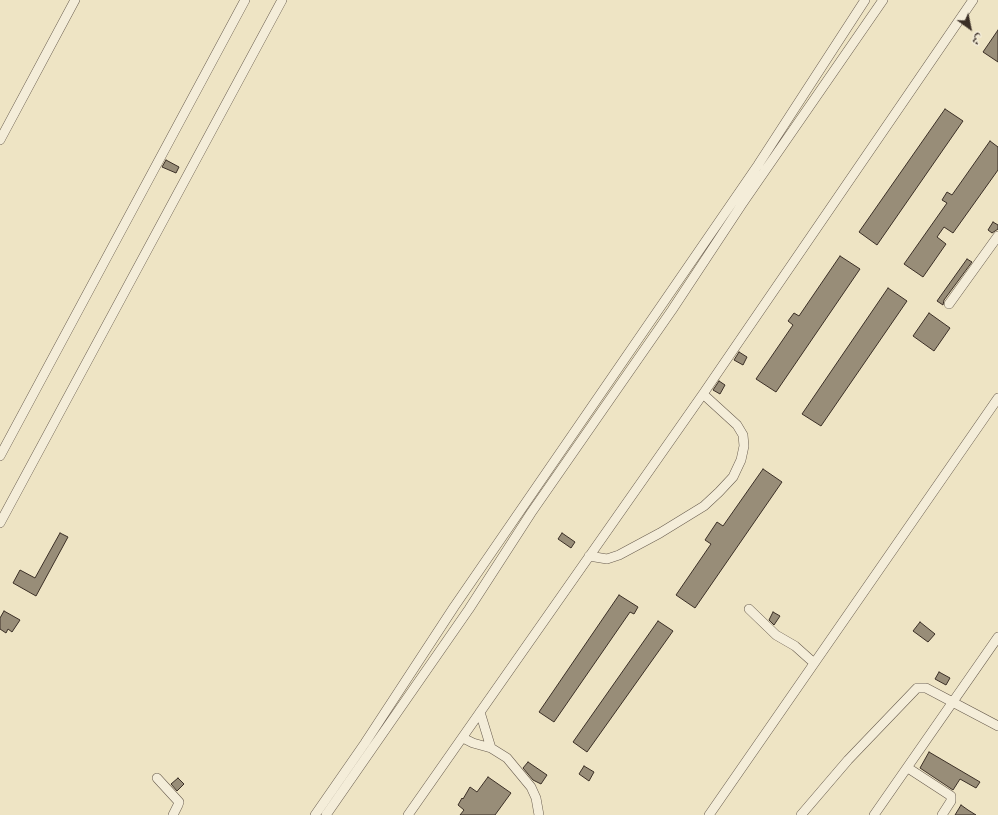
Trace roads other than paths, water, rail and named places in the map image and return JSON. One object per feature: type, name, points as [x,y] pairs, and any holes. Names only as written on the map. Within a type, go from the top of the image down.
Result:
[{"type":"street","points":[[0,140],[75,0]]},
{"type":"street","points":[[0,456],[245,0]]},
{"type":"street","points":[[0,523],[282,0]]},
{"type":"street","points":[[315,815],[365,743],[454,607],[758,165],[865,0]]},
{"type":"street","points":[[326,815],[461,621],[531,513],[672,310],[742,204],[883,0]]},
{"type":"street","points":[[408,815],[703,394],[973,0]]},
{"type":"street","points":[[949,304],[998,236]]},
{"type":"street","points":[[589,556],[607,559],[619,555],[660,533],[704,506],[720,492],[733,477],[741,460],[744,446],[743,435],[737,425],[703,394]]},
{"type":"street","points":[[709,815],[998,398]]},
{"type":"street","points":[[749,609],[776,635],[795,646],[814,663]]},
{"type":"street","points":[[874,815],[998,637]]},
{"type":"street","points":[[801,815],[848,760],[917,688],[926,688],[998,726]]},
{"type":"street","points":[[480,712],[491,748]]},
{"type":"street","points":[[463,738],[473,743],[491,748],[507,758],[523,780],[531,788],[536,798],[539,815]]},
{"type":"street","points":[[908,768],[950,796],[951,801],[942,815]]},
{"type":"street","points":[[158,778],[178,802],[173,815]]}]
